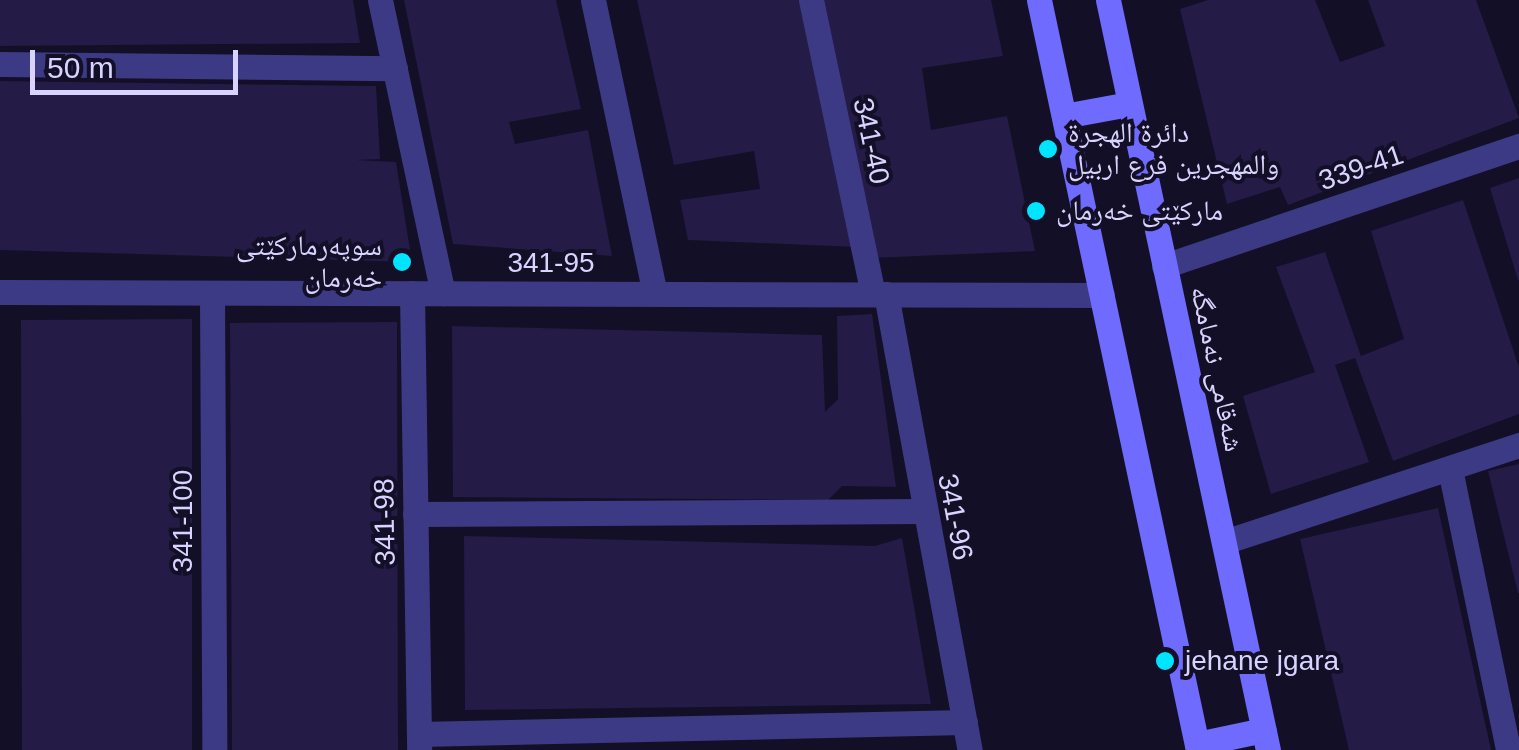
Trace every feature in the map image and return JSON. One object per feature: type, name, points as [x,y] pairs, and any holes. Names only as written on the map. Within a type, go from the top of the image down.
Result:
[{"type":"main road","points":[[1039,0],[1197,747],[1266,740]]},
{"type":"main road","name":"شەقامی نەمامگە","points":[[1110,1],[1266,740]]},
{"type":"main road","points":[[1064,116],[1130,104]]},
{"type":"street","points":[[380,0],[443,293]]},
{"type":"street","points":[[594,0],[655,294]]},
{"type":"street","name":"341-40","points":[[811,0],[879,294]]},
{"type":"street","points":[[0,64],[394,68]]},
{"type":"street","name":"339-41","points":[[1164,266],[1519,146]]},
{"type":"street","name":"341-95","points":[[0,292],[1102,295]]},
{"type":"street","name":"341-100","points":[[212,292],[214,750]]},
{"type":"street","name":"341-98","points":[[412,293],[419,742]]},
{"type":"street","name":"341-96","points":[[879,294],[970,750]]},
{"type":"street","points":[[1224,542],[1519,445]]},
{"type":"street","points":[[1450,469],[1508,750]]},
{"type":"street","points":[[415,514],[923,510]]},
{"type":"street","points":[[419,742],[964,722]]},
{"type":"building","points":[[0,0],[353,0],[360,43],[0,46]]},
{"type":"building","points":[[404,0],[556,0],[581,109],[509,122],[515,144],[588,130],[612,256],[453,244]]},
{"type":"building","points":[[637,0],[801,0],[856,247],[688,240],[680,200],[760,189],[754,151],[674,165]]},
{"type":"building","points":[[821,0],[991,0],[1003,56],[922,68],[931,130],[1007,116],[1035,251],[871,258]]},
{"type":"building","points":[[1208,0],[1315,0],[1340,62],[1385,46],[1368,0],[1476,0],[1519,118],[1288,205],[1280,187],[1227,204],[1180,9]]},
{"type":"building","points":[[0,81],[376,86],[380,159],[356,160],[396,162],[412,262],[0,250]]},
{"type":"building","points":[[1519,178],[1519,280],[1518,280],[1490,188]]},
{"type":"building","points":[[1463,200],[1519,367],[1519,414],[1393,461],[1355,358],[1335,365],[1369,462],[1271,494],[1243,396],[1315,372],[1276,267],[1325,252],[1361,356],[1404,339],[1371,231]]},
{"type":"building","points":[[872,314],[896,487],[842,486],[828,500],[453,497],[452,326],[822,335],[825,412],[838,399],[837,316]]},
{"type":"building","points":[[192,319],[192,750],[22,750],[21,320]]},
{"type":"building","points":[[397,322],[398,750],[232,750],[230,323]]},
{"type":"building","points":[[1519,464],[1519,593],[1518,593],[1488,471]]},
{"type":"building","points":[[1438,508],[1491,750],[1349,750],[1300,539]]},
{"type":"building","points":[[464,536],[875,546],[902,538],[931,704],[465,710]]},
{"type":"place","name":"دائرة الهجرة والمهجرين فرع اربيل","points":[[1048,149]]},
{"type":"place","name":"مارکێتی خەرمان","points":[[1036,211]]},
{"type":"place","name":"سوپەرمارکێتی خەرمان","points":[[402,262]]},
{"type":"place","name":"jehane jgara","points":[[1165,661]]}]
